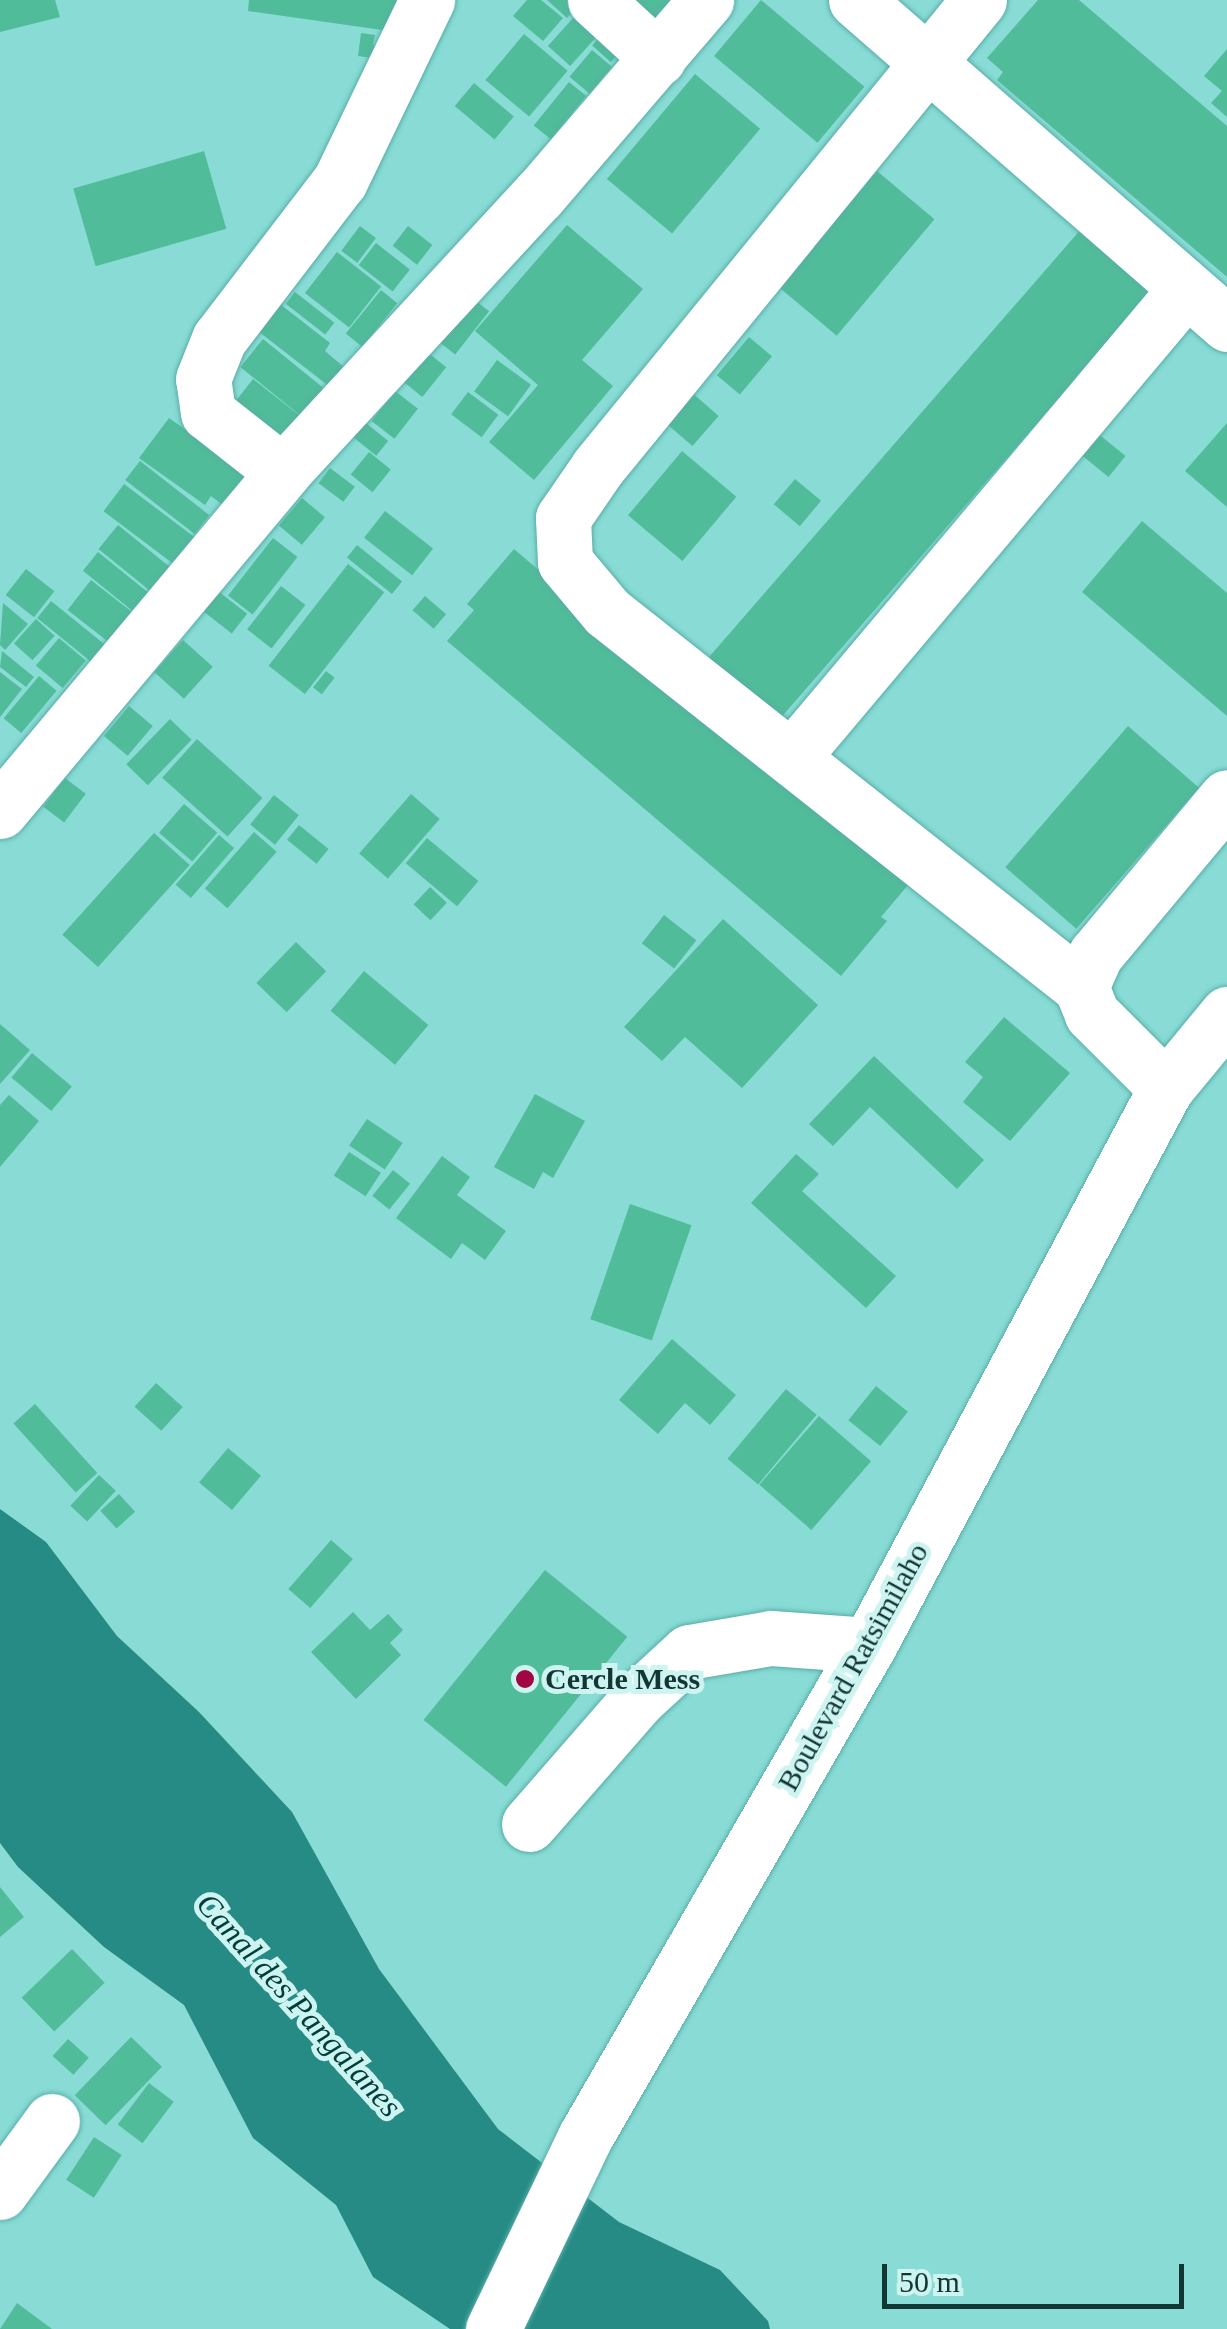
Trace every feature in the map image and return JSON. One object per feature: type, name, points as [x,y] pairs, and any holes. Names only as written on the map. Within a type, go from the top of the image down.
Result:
[{"type":"street","points":[[282,472],[208,413],[203,379],[220,339],[340,181],[427,0]]},
{"type":"street","points":[[596,0],[658,58]]},
{"type":"street","points":[[10,781],[282,472],[539,195],[706,0]]},
{"type":"street","points":[[856,0],[1227,324]]},
{"type":"street","points":[[979,0],[598,467],[564,518],[566,562],[607,612],[1081,987],[1092,1014],[1166,1088]]},
{"type":"street","points":[[792,757],[1186,289]]},
{"type":"street","points":[[1081,987],[1096,954],[1227,797]]},
{"type":"street","name":"Boulevard Ratsimilaho","points":[[493,2329],[585,2136],[869,1645],[1166,1088],[1227,1014]]},
{"type":"street","points":[[529,1824],[638,1698],[688,1652],[771,1638],[869,1645]]},
{"type":"street","points":[[0,2192],[52,2120]]},
{"type":"water","name":"Canal des Pangalanes","points":[[0,1509],[46,1542],[117,1636],[199,1712],[292,1812],[379,1969],[498,2129],[619,2222],[720,2270],[768,2321],[770,2329],[450,2329],[373,2277],[336,2205],[253,2138],[184,2005],[104,1947],[18,1867],[0,1843]]},
{"type":"building","points":[[0,0],[55,0],[60,17],[0,32]]},
{"type":"building","points":[[249,0],[401,0],[396,32],[248,11]]},
{"type":"building","points":[[527,0],[541,0],[563,18],[543,41],[513,16]]},
{"type":"building","points":[[547,0],[582,0],[567,18]]},
{"type":"building","points":[[628,0],[671,0],[650,22]]},
{"type":"building","points":[[761,0],[864,87],[817,143],[714,56]]},
{"type":"building","points":[[1038,0],[1079,0],[1227,126],[1227,277],[997,80],[1003,72],[987,58]]},
{"type":"building","points":[[574,17],[596,37],[570,66],[548,46]]},
{"type":"building","points":[[609,27],[628,44],[611,62],[592,46]]},
{"type":"building","points":[[361,33],[375,35],[373,45],[385,48],[384,60],[358,56]]},
{"type":"building","points":[[524,34],[568,71],[529,117],[485,80]]},
{"type":"building","points":[[1227,49],[1227,117],[1211,103],[1222,91],[1204,76]]},
{"type":"building","points":[[592,50],[612,67],[589,94],[570,77]]},
{"type":"building","points":[[695,74],[760,129],[672,234],[607,179]]},
{"type":"building","points":[[569,82],[586,96],[551,139],[534,126]]},
{"type":"building","points":[[474,83],[514,116],[495,139],[455,106]]},
{"type":"building","points":[[204,151],[226,229],[96,266],[73,188]]},
{"type":"building","points":[[877,171],[934,219],[837,336],[779,287]]},
{"type":"building","points":[[567,225],[643,289],[582,360],[613,386],[534,480],[489,442],[538,385],[475,331]]},
{"type":"building","points":[[360,226],[376,238],[357,263],[341,251]]},
{"type":"building","points":[[408,226],[432,245],[417,265],[393,246]]},
{"type":"building","points":[[1082,228],[1153,290],[767,733],[696,672]]},
{"type":"building","points":[[376,243],[410,269],[393,292],[359,265]]},
{"type":"building","points":[[337,252],[381,286],[349,327],[305,293]]},
{"type":"building","points":[[381,290],[397,303],[362,347],[346,334]]},
{"type":"building","points":[[295,292],[334,323],[325,335],[286,304]]},
{"type":"building","points":[[267,294],[330,343],[325,351],[345,368],[330,387],[245,321]]},
{"type":"building","points":[[467,294],[489,311],[455,355],[433,337]]},
{"type":"building","points":[[749,337],[772,356],[740,395],[717,375]]},
{"type":"building","points":[[263,339],[326,390],[303,418],[240,367]]},
{"type":"building","points":[[426,351],[446,367],[422,397],[402,381]]},
{"type":"building","points":[[497,360],[531,385],[508,416],[474,392]]},
{"type":"building","points":[[253,379],[305,420],[280,452],[228,411]]},
{"type":"building","points":[[395,391],[418,409],[394,439],[372,421]]},
{"type":"building","points":[[690,391],[719,416],[692,446],[664,421]]},
{"type":"building","points":[[468,392],[498,415],[481,437],[451,414]]},
{"type":"building","points":[[169,418],[257,480],[233,513],[211,496],[205,505],[139,458]]},
{"type":"building","points":[[361,419],[388,441],[376,456],[349,434]]},
{"type":"building","points":[[1227,423],[1227,507],[1185,471]]},
{"type":"building","points":[[1096,432],[1126,456],[1109,477],[1079,453]]},
{"type":"building","points":[[682,451],[736,497],[682,561],[628,515]]},
{"type":"building","points":[[369,452],[391,470],[373,492],[351,475]]},
{"type":"building","points":[[140,461],[209,515],[195,534],[125,480]]},
{"type":"building","points":[[330,468],[355,487],[343,502],[319,483]]},
{"type":"building","points":[[795,479],[821,501],[800,526],[774,504]]},
{"type":"building","points":[[124,484],[201,542],[180,569],[104,511]]},
{"type":"building","points":[[302,498],[325,517],[302,545],[279,526]]},
{"type":"building","points":[[385,511],[433,549],[412,575],[364,538]]},
{"type":"building","points":[[1142,521],[1227,593],[1227,716],[1082,592]]},
{"type":"building","points":[[118,525],[176,572],[157,596],[98,549]]},
{"type":"building","points":[[273,538],[297,557],[252,615],[228,596]]},
{"type":"building","points":[[357,545],[402,582],[392,594],[347,557]]},
{"type":"building","points":[[514,549],[908,885],[881,917],[887,921],[841,976],[447,641],[474,610],[467,604]]},
{"type":"building","points":[[98,552],[151,595],[136,613],[83,571]]},
{"type":"building","points":[[348,564],[384,592],[305,694],[269,666]]},
{"type":"building","points":[[26,569],[54,591],[34,617],[6,595]]},
{"type":"building","points":[[91,580],[142,620],[119,650],[68,610]]},
{"type":"building","points":[[281,586],[305,605],[272,648],[247,629]]},
{"type":"building","points":[[218,591],[247,614],[232,633],[203,611]]},
{"type":"building","points":[[425,596],[446,614],[434,629],[413,610]]},
{"type":"building","points":[[51,601],[105,645],[92,662],[37,618]]},
{"type":"building","points":[[3,603],[28,624],[5,650],[0,645]]},
{"type":"building","points":[[36,619],[55,636],[32,660],[14,644]]},
{"type":"building","points":[[59,638],[86,660],[63,688],[36,666]]},
{"type":"building","points":[[183,640],[213,667],[184,699],[154,672]]},
{"type":"building","points":[[2,651],[34,677],[26,687],[0,667]]},
{"type":"building","points":[[326,671],[335,678],[322,694],[313,688]]},
{"type":"building","points":[[0,672],[22,689],[0,717]]},
{"type":"building","points":[[39,676],[57,691],[21,733],[4,718]]},
{"type":"building","points":[[129,706],[153,726],[128,756],[104,736]]},
{"type":"building","points":[[170,719],[192,740],[148,785],[126,764]]},
{"type":"building","points":[[1128,726],[1199,788],[1076,929],[1005,867]]},
{"type":"building","points":[[197,739],[262,798],[228,837],[162,778]]},
{"type":"building","points":[[65,778],[86,794],[64,822],[43,807]]},
{"type":"building","points":[[411,794],[440,819],[388,879],[359,854]]},
{"type":"building","points":[[274,795],[299,815],[275,845],[250,825]]},
{"type":"building","points":[[184,804],[217,833],[192,862],[159,833]]},
{"type":"building","points":[[299,825],[329,849],[317,864],[287,840]]},
{"type":"building","points":[[254,832],[277,852],[227,908],[205,889]]},
{"type":"building","points":[[154,833],[190,865],[98,967],[62,935]]},
{"type":"building","points":[[219,835],[234,848],[191,898],[176,885]]},
{"type":"building","points":[[427,838],[478,881],[457,906],[406,863]]},
{"type":"building","points":[[430,887],[447,903],[430,920],[414,905]]},
{"type":"building","points":[[664,915],[696,940],[674,969],[642,943]]},
{"type":"building","points":[[723,919],[818,1005],[742,1088],[685,1037],[662,1061],[624,1027]]},
{"type":"building","points":[[296,942],[326,971],[287,1012],[256,983]]},
{"type":"building","points":[[364,971],[428,1025],[395,1065],[331,1011]]},
{"type":"building","points":[[1004,1017],[1070,1073],[1010,1141],[963,1102],[983,1077],[965,1062]]},
{"type":"building","points":[[0,1024],[30,1050],[0,1084]]},
{"type":"building","points":[[32,1053],[72,1086],[51,1111],[11,1078]]},
{"type":"building","points":[[874,1056],[984,1160],[957,1189],[870,1107],[833,1146],[809,1124]]},
{"type":"building","points":[[535,1094],[585,1121],[553,1178],[543,1172],[534,1189],[494,1167]]},
{"type":"building","points":[[9,1095],[39,1121],[0,1167],[0,1105]]},
{"type":"building","points":[[367,1119],[403,1143],[385,1170],[349,1146]]},
{"type":"building","points":[[349,1152],[381,1173],[366,1196],[334,1175]]},
{"type":"building","points":[[796,1154],[819,1174],[802,1191],[896,1276],[866,1308],[751,1203]]},
{"type":"building","points":[[442,1156],[470,1177],[457,1195],[506,1231],[485,1260],[462,1243],[451,1259],[396,1218]]},
{"type":"building","points":[[393,1170],[410,1184],[389,1209],[372,1196]]},
{"type":"building","points":[[630,1204],[691,1225],[652,1341],[590,1319]]},
{"type":"building","points":[[672,1339],[736,1395],[710,1425],[685,1403],[658,1434],[619,1400]]},
{"type":"building","points":[[156,1383],[183,1407],[161,1431],[135,1407]]},
{"type":"building","points":[[876,1386],[908,1412],[880,1446],[848,1420]]},
{"type":"building","points":[[786,1389],[817,1415],[758,1484],[728,1459]]},
{"type":"building","points":[[35,1404],[97,1473],[76,1493],[13,1423]]},
{"type":"building","points":[[819,1416],[871,1461],[811,1530],[759,1485]]},
{"type":"building","points":[[228,1448],[261,1476],[232,1510],[199,1482]]},
{"type":"building","points":[[99,1475],[116,1491],[87,1521],[70,1506]]},
{"type":"building","points":[[119,1494],[135,1512],[116,1529],[100,1511]]},
{"type":"building","points":[[331,1540],[353,1559],[310,1608],[288,1589]]},
{"type":"building","name":"Cercle Mess","points":[[545,1570],[627,1637],[506,1787],[424,1720]]},
{"type":"building","points":[[353,1612],[370,1630],[388,1614],[403,1630],[390,1643],[401,1655],[356,1699],[311,1652]]},
{"type":"building","points":[[0,1887],[24,1917],[0,1937]]},
{"type":"building","points":[[72,1949],[105,1983],[54,2031],[22,1998]]},
{"type":"building","points":[[131,2037],[162,2067],[106,2125],[75,2095]]},
{"type":"building","points":[[68,2039],[89,2058],[73,2075],[53,2056]]},
{"type":"building","points":[[149,2083],[174,2102],[142,2143],[118,2125]]},
{"type":"building","points":[[94,2137],[122,2155],[94,2198],[66,2180]]},
{"type":"building","points":[[17,2303],[52,2329],[0,2329]]},
{"type":"place","name":"Cercle Mess","points":[[525,1679]]}]
